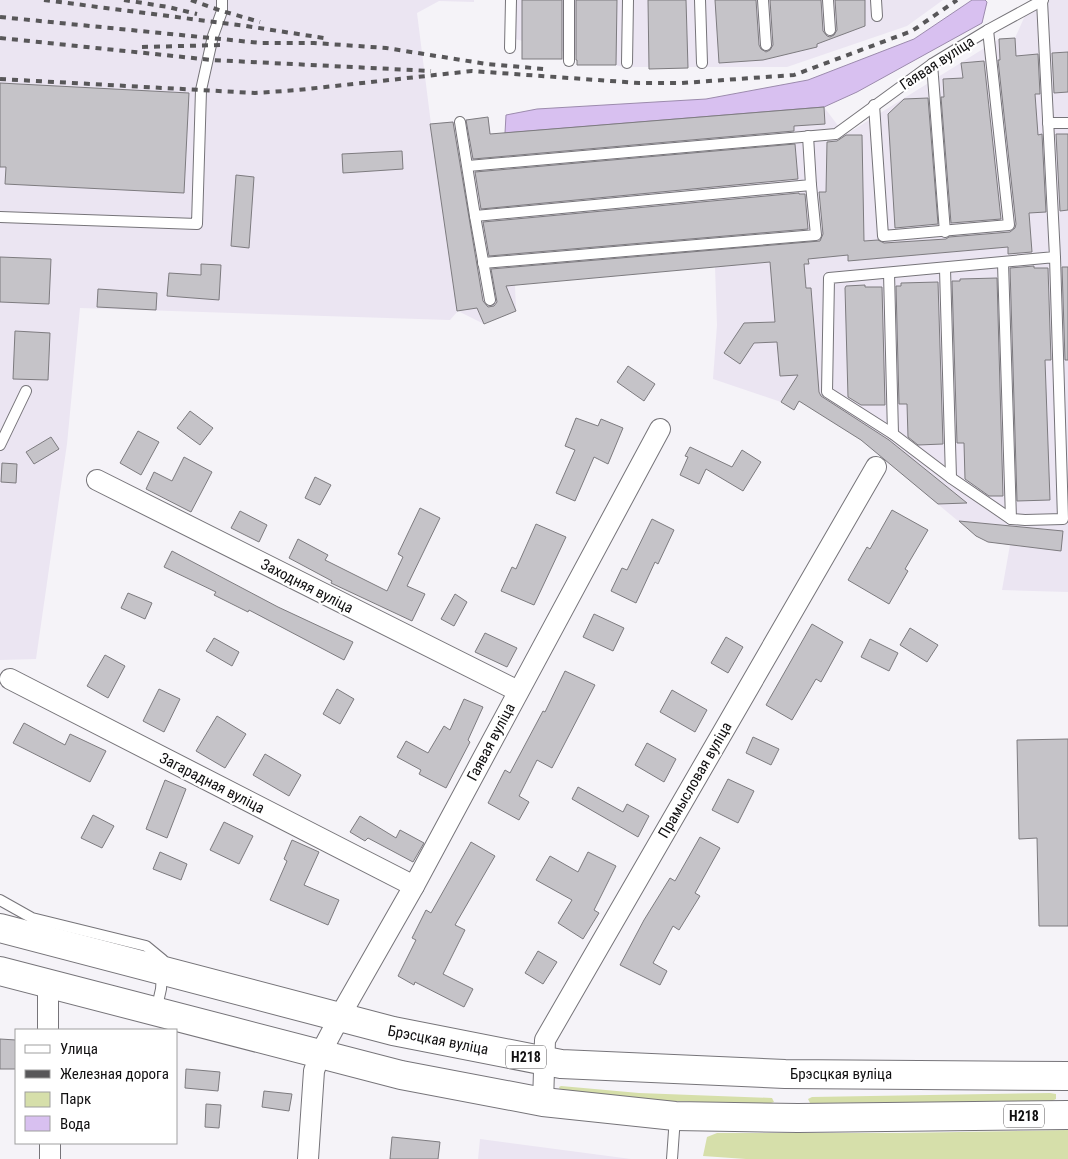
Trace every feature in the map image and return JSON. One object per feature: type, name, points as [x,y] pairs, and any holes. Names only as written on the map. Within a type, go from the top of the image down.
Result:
[{"type":"main road","name":"Брэсцкая вуліца","points":[[0,928],[393,1031],[561,1064],[785,1074],[1068,1076]]},
{"type":"main road","name":"Н218","points":[[0,971],[401,1074],[543,1102],[675,1116],[798,1118],[1068,1115]]},
{"type":"street","name":"Гаявая вуліца","points":[[308,1159],[314,1072],[320,1054],[414,886],[660,429]]},
{"type":"street","name":"Прамысловая вуліца","points":[[543,1102],[545,1040],[876,467]]},
{"type":"street","name":"Заходняя вуліца","points":[[97,480],[518,691]]},
{"type":"street","name":"Загарадная вуліца","points":[[10,679],[414,886]]},
{"type":"street","points":[[48,983],[48,1029]]},
{"type":"street","points":[[50,1144],[50,1159]]},
{"type":"lane","points":[[0,218],[197,224],[200,90],[212,36],[222,11],[222,0]]},
{"type":"lane","points":[[510,48],[511,0]]},
{"type":"lane","points":[[569,0],[569,61]]},
{"type":"lane","points":[[627,63],[628,0]]},
{"type":"lane","points":[[700,0],[702,62]]},
{"type":"lane","points":[[763,0],[766,45]]},
{"type":"lane","points":[[828,0],[830,30]]},
{"type":"lane","points":[[876,0],[877,16]]},
{"type":"lane","points":[[1043,0],[1055,257],[1063,519],[1011,519],[951,478],[893,434],[827,392],[828,278],[1055,257]]},
{"type":"lane","name":"Гаявая вуліца","points":[[808,136],[836,134],[932,64],[1043,0]]},
{"type":"lane","points":[[874,105],[883,236],[1009,225],[988,30]]},
{"type":"lane","points":[[932,64],[945,232]]},
{"type":"lane","points":[[460,122],[474,216],[490,300]]},
{"type":"lane","points":[[1048,124],[1068,123]]},
{"type":"lane","points":[[468,166],[808,136],[816,235],[483,263]]},
{"type":"lane","points":[[474,216],[811,185]]},
{"type":"lane","points":[[1003,263],[1011,519]]},
{"type":"lane","points":[[945,268],[951,478]]},
{"type":"lane","points":[[889,273],[893,434]]},
{"type":"lane","points":[[0,445],[26,391]]},
{"type":"lane","points":[[0,900],[32,918],[146,946],[163,960],[161,988],[156,1012]]},
{"type":"lane","points":[[672,1159],[675,1116]]},
{"type":"shaded area","points":[[0,0],[474,0],[474,2],[439,1],[417,13],[431,124],[488,117],[491,134],[824,107],[845,135],[999,39],[1015,38],[1032,0],[1068,0],[1068,592],[1002,590],[1010,545],[988,542],[976,536],[861,440],[799,401],[794,410],[781,402],[713,379],[717,325],[715,267],[515,285],[516,311],[484,324],[458,311],[450,320],[80,308],[67,444],[36,659],[0,660]]},
{"type":"shaded area","points":[[512,0],[943,0],[907,26],[787,67],[623,67],[511,38]]},
{"type":"shaded area","points":[[480,1139],[631,1159],[478,1159]]},
{"type":"green space","points":[[559,1087],[639,1093],[772,1098],[774,1102],[768,1104],[639,1100],[560,1090]]},
{"type":"green space","points":[[1056,1094],[1056,1099],[1050,1102],[810,1103],[808,1099],[812,1097]]},
{"type":"green space","points":[[1068,1130],[1068,1159],[746,1159],[703,1156],[707,1137],[717,1133],[901,1133]]},
{"type":"water","points":[[972,0],[985,0],[987,2],[982,23],[857,92],[824,107],[505,133],[506,115],[537,109],[706,99],[808,80],[914,39]]},
{"type":"building","points":[[522,0],[562,0],[562,59],[522,59]]},
{"type":"building","points":[[576,0],[617,0],[616,65],[577,65]]},
{"type":"building","points":[[648,0],[686,0],[688,68],[649,69]]},
{"type":"building","points":[[715,0],[756,0],[759,45],[766,52],[773,45],[770,0],[821,0],[823,31],[830,37],[837,30],[835,0],[865,0],[865,26],[817,44],[817,47],[763,60],[719,63]]},
{"type":"building","points":[[1015,38],[1016,56],[1038,54],[1040,94],[1035,94],[1038,135],[1042,134],[1046,212],[1029,213],[1032,252],[1008,254],[1008,247],[848,261],[848,255],[808,259],[809,264],[804,264],[806,288],[811,288],[819,392],[821,396],[889,440],[967,503],[938,504],[861,440],[799,401],[794,410],[781,402],[798,375],[780,376],[777,342],[754,343],[740,364],[724,353],[744,323],[775,322],[770,262],[506,286],[516,311],[484,324],[477,308],[457,311],[430,124],[453,122],[483,301],[488,307],[494,306],[497,302],[491,269],[820,241],[823,234],[819,192],[826,192],[827,142],[837,141],[846,135],[862,135],[864,241],[878,240],[884,243],[1010,232],[1015,228],[1016,224],[998,60],[1000,60],[999,39]]},
{"type":"building","points":[[1068,52],[1068,92],[1054,93],[1052,53]]},
{"type":"building","points":[[984,61],[1001,219],[951,223],[941,97],[944,97],[943,79],[963,78],[961,63]]},
{"type":"building","points":[[0,83],[189,93],[184,193],[5,184],[6,167],[0,167]]},
{"type":"building","points":[[928,98],[938,224],[895,228],[888,114],[904,99]]},
{"type":"building","points":[[824,107],[825,124],[794,126],[794,131],[473,159],[466,120],[488,117],[490,134]]},
{"type":"building","points":[[1056,134],[1068,134],[1068,210],[1060,211]]},
{"type":"building","points":[[795,144],[798,179],[481,209],[475,172]]},
{"type":"building","points":[[402,151],[403,169],[343,173],[342,154]]},
{"type":"building","points":[[236,175],[254,177],[249,248],[231,246]]},
{"type":"building","points":[[799,193],[805,194],[808,229],[489,256],[483,222]]},
{"type":"building","points":[[0,257],[51,259],[49,304],[0,302]]},
{"type":"building","points":[[201,264],[221,265],[219,300],[167,296],[169,273],[201,275]]},
{"type":"building","points":[[1034,266],[1034,268],[1048,268],[1051,360],[1045,360],[1050,500],[1017,501],[1010,268]]},
{"type":"building","points":[[1062,267],[1068,267],[1068,360],[1065,360]]},
{"type":"building","points":[[997,278],[1003,496],[989,496],[965,479],[964,443],[957,443],[952,281]]},
{"type":"building","points":[[938,282],[943,444],[918,445],[908,437],[907,404],[899,404],[896,286],[901,286],[901,283]]},
{"type":"building","points":[[865,285],[865,287],[882,287],[885,405],[861,405],[848,397],[845,288],[846,286]]},
{"type":"building","points":[[98,289],[157,293],[156,310],[97,307]]},
{"type":"building","points":[[15,331],[50,333],[48,380],[13,379]]},
{"type":"building","points":[[628,366],[655,384],[644,401],[617,382]]},
{"type":"building","points":[[190,411],[213,428],[200,445],[177,428]]},
{"type":"building","points":[[576,418],[598,426],[601,419],[623,428],[608,464],[594,457],[575,501],[556,493],[575,450],[565,446]]},
{"type":"building","points":[[138,431],[159,442],[141,475],[120,463]]},
{"type":"building","points":[[51,437],[59,449],[34,464],[26,452]]},
{"type":"building","points":[[690,447],[732,467],[742,450],[761,462],[743,491],[706,469],[699,484],[680,475],[688,457],[685,456]]},
{"type":"building","points":[[184,457],[212,472],[191,512],[146,489],[154,472],[172,481]]},
{"type":"building","points":[[2,463],[17,464],[16,483],[1,482]]},
{"type":"building","points":[[315,477],[331,485],[320,505],[305,498]]},
{"type":"building","points":[[420,508],[440,518],[407,586],[425,594],[412,621],[331,583],[332,581],[289,558],[298,539],[328,555],[325,560],[387,591],[403,557],[398,554]]},
{"type":"building","points":[[892,510],[928,530],[905,569],[908,571],[889,604],[848,580],[867,547],[870,549]]},
{"type":"building","points":[[240,511],[267,525],[259,542],[231,528]]},
{"type":"building","points":[[652,519],[674,530],[658,564],[655,562],[636,603],[611,591],[622,568],[627,570]]},
{"type":"building","points":[[959,521],[1063,531],[1061,551],[988,542],[976,536]]},
{"type":"building","points":[[536,524],[566,537],[534,605],[501,591],[512,567],[516,569]]},
{"type":"building","points":[[172,551],[278,607],[353,642],[344,660],[249,610],[248,612],[214,595],[216,592],[164,567]]},
{"type":"building","points":[[128,593],[152,603],[145,619],[121,608]]},
{"type":"building","points":[[455,594],[467,602],[454,626],[441,619]]},
{"type":"building","points":[[594,614],[624,628],[613,651],[583,637]]},
{"type":"building","points":[[812,624],[843,642],[821,682],[816,679],[792,720],[766,705]]},
{"type":"building","points":[[910,628],[938,645],[927,662],[900,645]]},
{"type":"building","points":[[485,633],[517,648],[507,667],[475,652]]},
{"type":"building","points":[[726,637],[743,647],[728,673],[711,663]]},
{"type":"building","points":[[214,638],[239,652],[232,666],[206,651]]},
{"type":"building","points":[[870,639],[898,653],[889,671],[861,657]]},
{"type":"building","points":[[105,655],[125,666],[108,698],[87,686]]},
{"type":"building","points":[[565,671],[595,685],[552,768],[537,760],[519,796],[529,802],[519,820],[488,803],[505,770],[510,773],[543,711],[545,712]]},
{"type":"building","points":[[159,689],[180,699],[164,732],[143,721]]},
{"type":"building","points":[[337,689],[354,699],[340,724],[323,714]]},
{"type":"building","points":[[672,690],[707,710],[695,732],[660,712]]},
{"type":"building","points":[[464,699],[483,707],[468,740],[470,742],[446,788],[419,774],[421,770],[397,757],[406,741],[428,753],[444,726],[450,730]]},
{"type":"building","points":[[217,716],[246,734],[225,768],[196,751]]},
{"type":"building","points":[[24,723],[65,745],[70,734],[106,751],[90,782],[13,743]]},
{"type":"building","points":[[753,737],[779,749],[771,765],[746,753]]},
{"type":"building","points":[[1068,739],[1068,926],[1039,926],[1037,838],[1019,839],[1017,740]]},
{"type":"building","points":[[647,743],[676,759],[664,782],[635,765]]},
{"type":"building","points":[[265,754],[301,775],[289,796],[253,775]]},
{"type":"building","points":[[728,779],[754,791],[738,823],[712,810]]},
{"type":"building","points":[[165,780],[186,789],[167,838],[146,829]]},
{"type":"building","points":[[578,787],[623,812],[627,804],[649,816],[638,837],[572,799]]},
{"type":"building","points":[[93,815],[114,826],[102,848],[81,838]]},
{"type":"building","points":[[360,816],[396,838],[400,830],[424,843],[413,862],[368,838],[365,841],[350,832]]},
{"type":"building","points":[[224,822],[253,836],[239,864],[210,850]]},
{"type":"building","points":[[700,837],[720,848],[695,893],[700,896],[679,930],[673,926],[653,963],[667,971],[660,985],[620,965],[644,920],[670,878],[675,881]]},
{"type":"building","points":[[292,840],[319,852],[304,885],[339,900],[328,925],[270,900],[287,861],[284,859]]},
{"type":"building","points":[[471,842],[495,856],[455,925],[465,930],[443,974],[473,989],[464,1007],[415,982],[414,985],[398,976],[416,940],[412,938],[426,910],[431,913]]},
{"type":"building","points":[[160,852],[187,864],[181,880],[153,869]]},
{"type":"building","points":[[588,852],[616,866],[594,910],[599,913],[583,939],[558,923],[572,900],[536,880],[550,856],[578,872]]},
{"type":"building","points":[[538,951],[557,962],[543,984],[525,973]]},
{"type":"building","points":[[0,1039],[15,1040],[15,1069],[0,1069]]},
{"type":"building","points":[[186,1069],[220,1072],[218,1091],[185,1088]]},
{"type":"building","points":[[264,1091],[292,1094],[289,1111],[262,1107]]},
{"type":"building","points":[[206,1104],[221,1105],[219,1128],[205,1127]]},
{"type":"building","points":[[392,1137],[440,1142],[438,1159],[390,1159]]},
{"type":"railway","points":[[44,0],[324,38]]},
{"type":"railway","points":[[124,0],[197,14]]},
{"type":"railway","points":[[191,0],[260,22]]},
{"type":"railway","points":[[0,79],[255,93],[472,71],[639,83],[682,83],[794,75],[912,31],[957,0]]},
{"type":"railway","points":[[0,17],[261,43],[314,43],[386,48],[487,64],[544,69]]},
{"type":"railway","points":[[0,38],[212,60],[431,71]]},
{"type":"railway","points":[[142,47],[222,45]]}]
